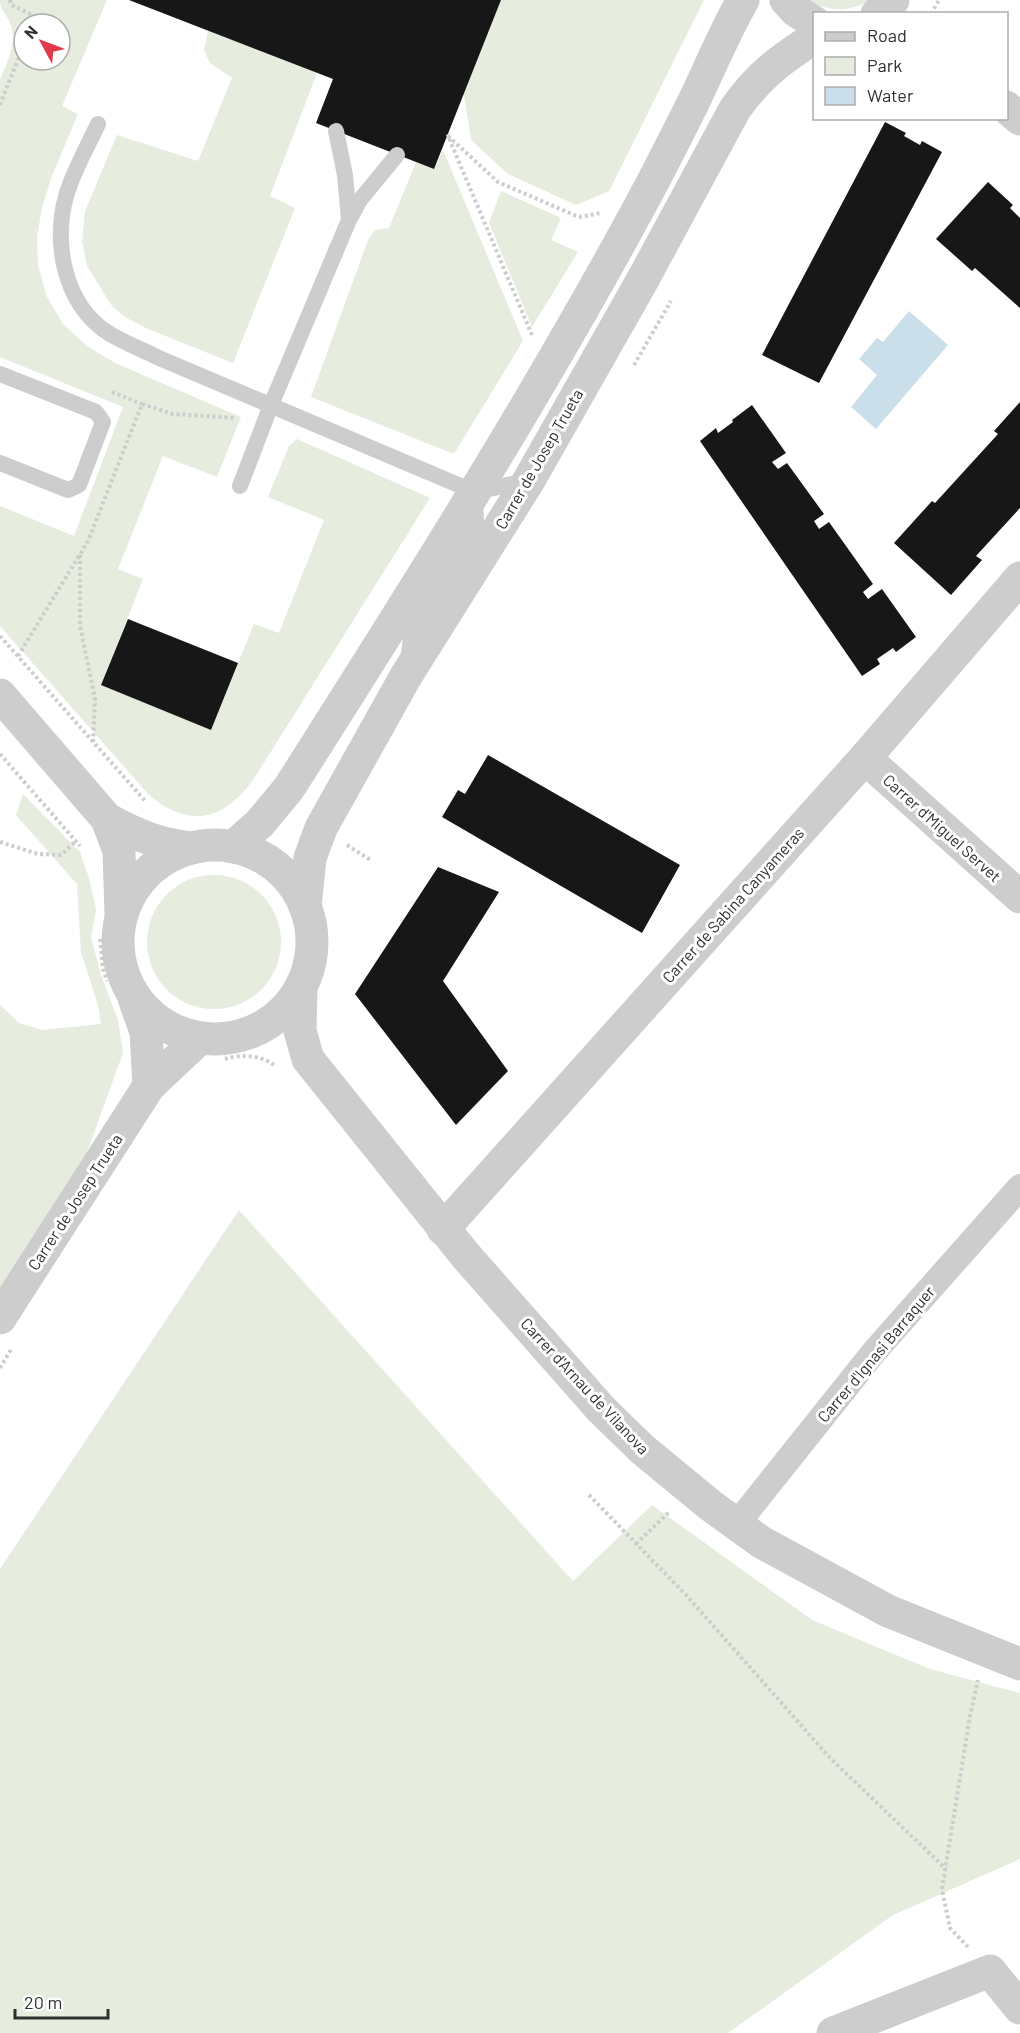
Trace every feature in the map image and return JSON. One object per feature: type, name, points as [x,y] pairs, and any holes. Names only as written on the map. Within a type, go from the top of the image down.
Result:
[{"type":"street","points":[[233,846],[260,823],[289,788],[475,492],[547,372],[641,204],[744,0]]},
{"type":"street","points":[[786,0],[796,11],[813,21]]},
{"type":"street","points":[[879,12],[892,0]]},
{"type":"street","name":"Carrer de Josep Trueta","points":[[305,906],[310,858],[321,828],[406,676],[529,480],[642,281],[735,109],[766,71],[813,40]]},
{"type":"street","points":[[1008,109],[1020,119]]},
{"type":"street","name":"Carrer de Sabina Canyameras","points":[[443,1229],[865,758],[1020,578]]},
{"type":"street","points":[[0,695],[107,819],[119,851],[111,923],[118,943],[122,992],[146,1032],[149,1086]]},
{"type":"street","name":"Carrer d'Miguel Servet","points":[[865,758],[1020,897]]},
{"type":"street","points":[[107,819],[166,845],[191,848],[212,845],[233,846],[263,858],[288,878],[305,906],[312,933],[310,960],[301,987],[284,1011],[260,1028],[216,1046],[174,1031],[151,1016],[122,992]]},
{"type":"street","points":[[111,923],[136,885],[160,862],[191,848]]},
{"type":"street","name":"Carrer d'Arnau de Vilanova","points":[[293,1065],[300,1031],[301,987]]},
{"type":"street","name":"Carrer d'Arnau de Vilanova","points":[[216,1046],[269,1043],[293,1065],[602,1408],[642,1449],[736,1525],[761,1542],[888,1611],[1005,1663]]},
{"type":"street","name":"Carrer de Josep Trueta","points":[[9,1328],[149,1086],[216,1046]]},
{"type":"street","name":"Carrer d'Ignasi Barraquer","points":[[736,1525],[874,1352],[1020,1186]]},
{"type":"street","points":[[833,2033],[990,1971],[1020,2008]]},
{"type":"lane","points":[[98,124],[69,188],[61,224],[63,266],[80,307],[108,333],[268,412],[475,492],[529,480]]},
{"type":"lane","points":[[336,131],[345,175],[349,220]]},
{"type":"lane","points":[[240,486],[268,412],[349,220],[360,201],[397,155]]},
{"type":"lane","points":[[0,374],[96,412],[103,422],[79,485],[68,490],[0,463]]},
{"type":"lane","points":[[406,676],[412,632],[471,538],[476,521],[475,492]]},
{"type":"path","points":[[10,0],[11,5],[26,12]]},
{"type":"path","points":[[0,105],[13,72]]},
{"type":"path","points":[[547,372],[448,136],[498,182],[581,217],[605,212],[599,222]]},
{"type":"path","points":[[525,344],[537,324]]},
{"type":"path","points":[[18,656],[88,541],[142,404],[173,414],[268,412]]},
{"type":"path","points":[[80,555],[80,626],[95,699],[93,742]]},
{"type":"path","points":[[0,636],[152,808]]},
{"type":"path","points":[[0,754],[77,840],[82,849]]},
{"type":"path","points":[[0,842],[38,854],[62,855],[77,840]]},
{"type":"path","points":[[111,923],[103,969],[122,992]]},
{"type":"path","points":[[216,1046],[232,1057],[259,1058],[293,1065]]},
{"type":"path","points":[[0,1368],[9,1328]]},
{"type":"path","points":[[589,1495],[687,1596],[830,1758],[946,1869]]},
{"type":"path","points":[[663,1502],[678,1516]]},
{"type":"path","points":[[636,1544],[671,1510]]},
{"type":"path","points":[[990,1971],[950,1928],[942,1889],[970,1716],[1005,1663]]},
{"type":"green space","points":[[0,0],[107,0],[62,106],[78,114],[51,178],[42,208],[37,237],[38,265],[47,297],[63,324],[87,346],[115,363],[241,417],[217,477],[163,456],[118,569],[143,579],[101,685],[211,729],[254,624],[279,633],[324,520],[268,497],[289,446],[297,439],[430,498],[255,777],[232,803],[219,811],[206,815],[193,816],[179,813],[149,795],[0,626],[0,506],[74,536],[123,407],[0,357],[0,80],[12,43],[12,72],[72,72],[72,12],[12,12],[12,28]]},
{"type":"green space","points":[[501,0],[704,0],[609,191],[576,205],[508,174],[471,140],[464,94]]},
{"type":"green space","points":[[807,0],[871,0],[847,9],[831,9]]},
{"type":"green space","points":[[208,30],[317,73],[270,196],[295,208],[233,363],[148,329],[125,317],[112,306],[87,266],[82,241],[85,211],[117,135],[198,161],[232,78],[210,63],[204,50]]},
{"type":"green space","points":[[443,150],[523,341],[454,454],[311,397],[368,240],[375,230],[389,228],[416,162],[434,169]]},
{"type":"green space","points":[[501,191],[561,218],[551,240],[578,252],[532,327],[489,223]]},
{"type":"green space","points":[[23,794],[80,852],[96,910],[91,938],[102,978],[118,1020],[123,1053],[82,1166],[0,1290],[0,1005],[19,1023],[43,1030],[101,1024],[98,1005],[81,952],[77,884],[16,815]]},
{"type":"green space","points":[[214,875],[240,880],[262,894],[276,916],[281,942],[276,968],[262,990],[240,1004],[214,1009],[188,1004],[166,990],[152,968],[147,942],[152,916],[166,894],[188,880]]},
{"type":"green space","points":[[239,1210],[573,1581],[652,1505],[812,1620],[930,1669],[1020,1693],[1020,1859],[893,1915],[728,2033],[0,2033],[0,1569]]},
{"type":"water","points":[[909,311],[948,345],[876,429],[851,407],[877,375],[859,359],[877,338],[883,342]]},
{"type":"building","points":[[129,0],[501,0],[434,169],[316,123],[333,79]]},
{"type":"building","points":[[885,122],[906,133],[904,136],[920,145],[922,141],[942,152],[819,383],[762,355]]},
{"type":"building","points":[[988,182],[1013,205],[1010,208],[1020,218],[1020,308],[975,268],[972,271],[936,239]]},
{"type":"building","points":[[1020,402],[1020,508],[976,556],[982,560],[951,595],[894,543],[932,501],[935,503],[998,434],[994,431]]},
{"type":"building","points":[[752,405],[786,453],[772,462],[778,469],[787,463],[824,514],[814,521],[819,529],[829,522],[873,584],[863,592],[868,599],[882,589],[916,637],[896,652],[893,648],[877,659],[880,664],[862,676],[700,441],[716,428],[718,433]]},
{"type":"building","points":[[128,619],[238,663],[211,730],[101,685]]},
{"type":"building","points":[[488,755],[680,865],[642,933],[442,817],[458,790],[465,794]]},
{"type":"building","points":[[438,867],[499,892],[443,981],[508,1071],[456,1125],[355,994]]}]
